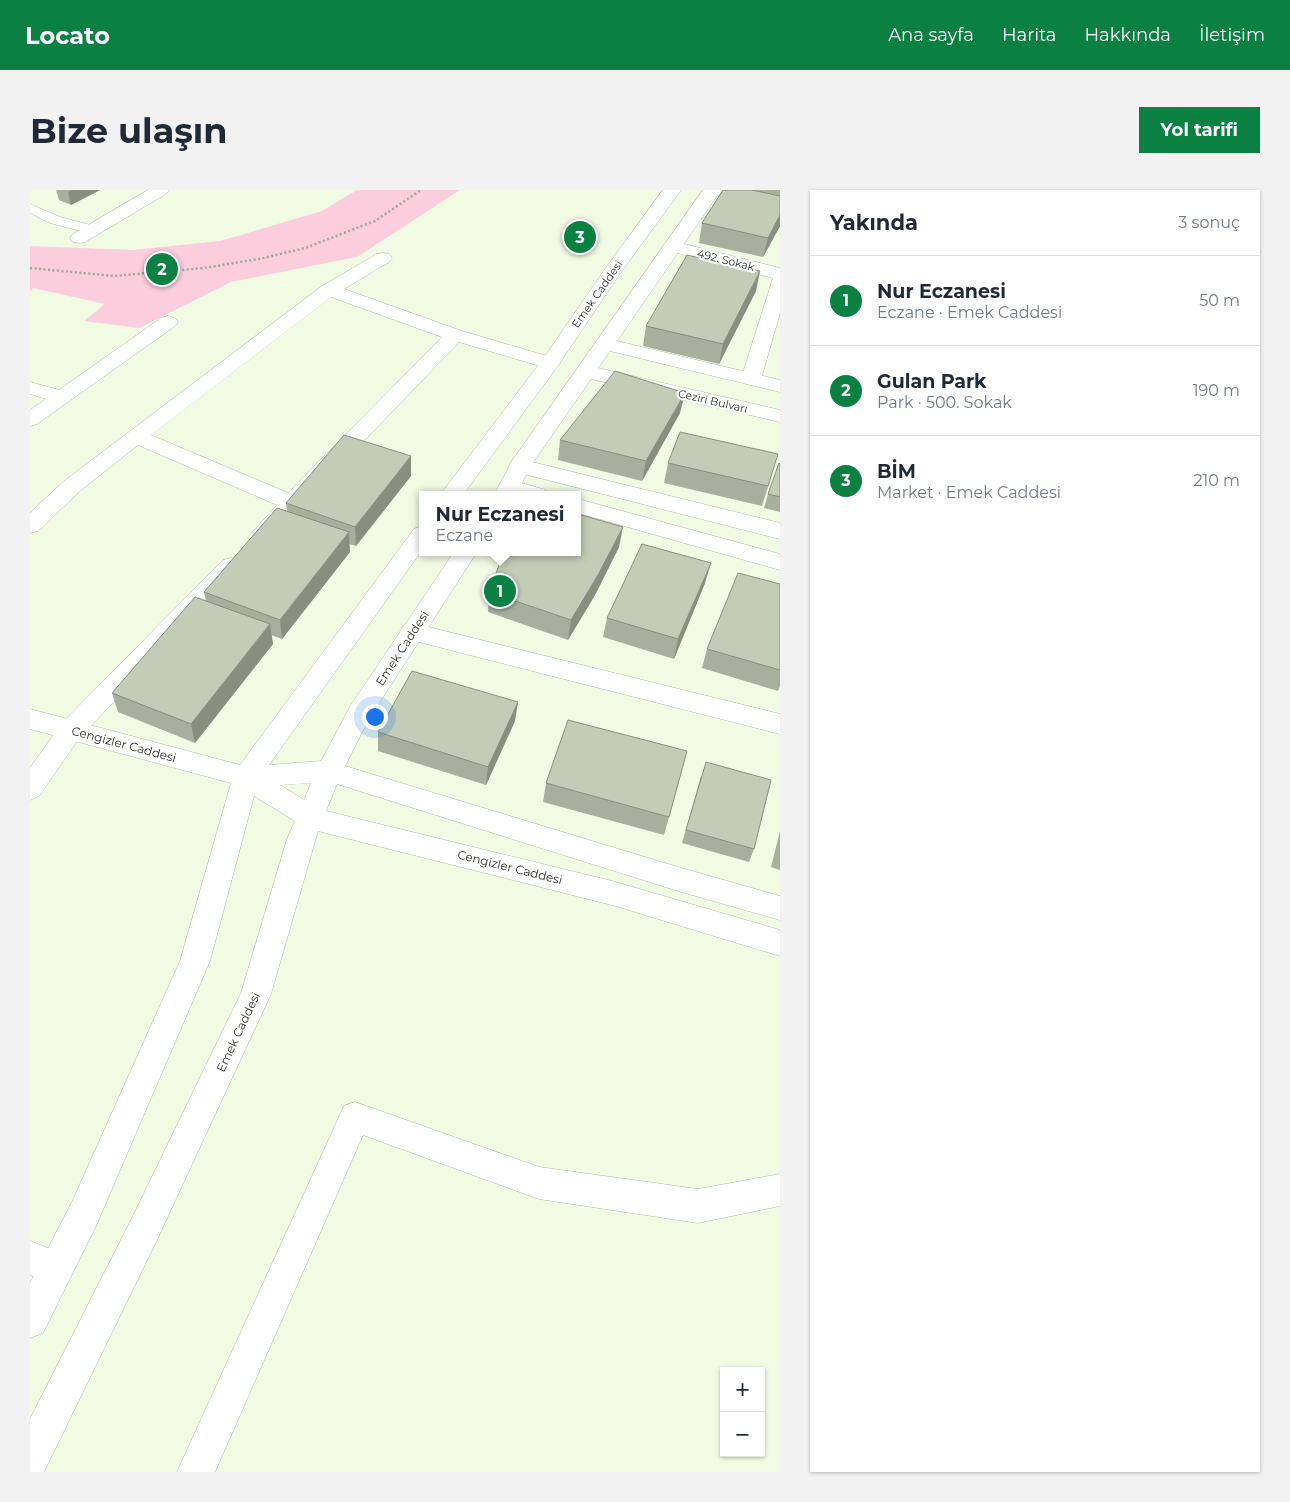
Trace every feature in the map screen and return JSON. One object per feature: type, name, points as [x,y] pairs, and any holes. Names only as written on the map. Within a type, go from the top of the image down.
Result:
[{"type":"street","points":[[86,234],[160,190]]},
{"type":"street","name":"Emek Caddesi","points":[[454,491],[550,363],[611,273],[672,190]]},
{"type":"street","points":[[508,491],[520,466],[712,190]]},
{"type":"street","points":[[719,190],[780,202]]},
{"type":"street","name":"492. Sokak","points":[[672,246],[780,274]]},
{"type":"street","points":[[30,526],[72,486],[329,290],[383,258]]},
{"type":"street","points":[[751,379],[780,280]]},
{"type":"street","points":[[329,290],[455,335],[550,363]]},
{"type":"street","points":[[30,420],[168,322]]},
{"type":"street","points":[[30,789],[71,730],[455,335]]},
{"type":"street","points":[[605,344],[780,386]]},
{"type":"street","name":"Ceziri Bulvarı","points":[[587,372],[780,416]]},
{"type":"street","points":[[30,388],[62,397]]},
{"type":"street","points":[[137,437],[292,503]]},
{"type":"street","points":[[520,466],[780,532]]},
{"type":"street","points":[[581,507],[780,562]]},
{"type":"street","points":[[30,1320],[43,1263],[84,1214],[195,962],[246,777],[419,538]]},
{"type":"street","name":"Emek Caddesi","points":[[30,1459],[144,1230],[256,994],[301,839],[329,771],[360,712],[463,556]]},
{"type":"street","points":[[412,632],[780,724]]},
{"type":"street","name":"Cengizler Caddesi","points":[[30,719],[246,777],[311,818],[612,893],[780,943]]},
{"type":"street","name":"Cengizler Caddesi","points":[[246,777],[329,771],[668,876],[780,908]]},
{"type":"street","points":[[196,1472],[355,1117],[539,1182],[698,1206],[780,1190]]},
{"type":"lane","points":[[30,208],[86,234]]},
{"type":"path","points":[[30,268],[114,276],[204,268],[264,258],[305,248],[374,221],[421,190]]},
{"type":"shaded area","points":[[357,190],[460,190],[357,257],[231,282],[139,328],[84,321],[105,304],[33,288],[30,292],[30,246],[132,250],[220,241],[322,211]]},
{"type":"building","points":[[723,190],[752,190],[780,196],[780,215],[768,238],[702,223]]},
{"type":"building","points":[[687,255],[760,271],[723,344],[646,326]]},
{"type":"building","points":[[615,371],[685,393],[646,461],[560,440]]},
{"type":"building","points":[[680,432],[778,454],[768,486],[668,463]]},
{"type":"building","points":[[344,435],[411,456],[355,527],[286,503]]},
{"type":"building","points":[[780,464],[780,497],[768,494]]},
{"type":"building","points":[[277,508],[349,532],[280,620],[204,592]]},
{"type":"building","points":[[581,515],[623,527],[598,575],[571,620],[489,592],[502,556],[581,556]]},
{"type":"building","points":[[642,544],[711,563],[678,639],[607,618]]},
{"type":"building","points":[[738,573],[780,584],[780,670],[707,649]]},
{"type":"building","points":[[195,597],[270,624],[191,724],[112,693]]},
{"type":"building","points":[[412,671],[518,702],[488,767],[378,732]]},
{"type":"building","points":[[568,720],[687,751],[669,817],[546,783]]},
{"type":"building","points":[[706,762],[771,780],[754,849],[686,830]]},
{"type":"place","name":"BİM","points":[[580,237]]},
{"type":"place","name":"Gulan Park","points":[[162,269]]},
{"type":"place","name":"Nur Eczanesi","points":[[500,591]]}]
